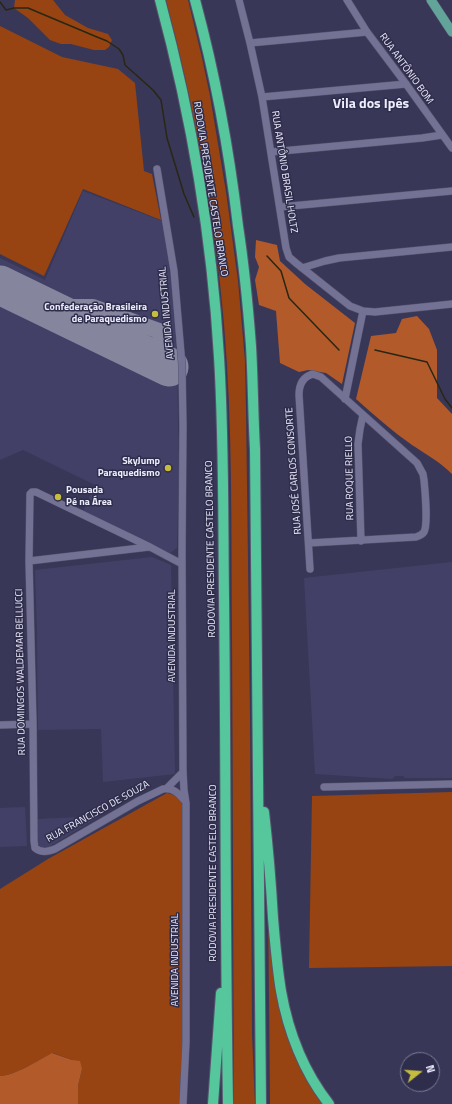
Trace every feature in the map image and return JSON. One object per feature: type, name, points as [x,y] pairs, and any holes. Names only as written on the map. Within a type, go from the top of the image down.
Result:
[{"type":"highway","name":"RODOVIA PRESIDENTE CASTELO BRANCO","points":[[160,0],[178,74],[197,169],[212,275],[219,356],[222,440],[228,1104]]},
{"type":"highway","name":"RODOVIA PRESIDENTE CASTELO BRANCO","points":[[195,0],[210,59],[228,154],[242,252],[251,346],[255,449],[261,1104]]},
{"type":"highway","points":[[258,749],[266,826],[276,954],[281,991],[287,1019],[300,1054],[314,1082],[329,1104]]},
{"type":"highway","points":[[213,1104],[226,925]]},
{"type":"main road","points":[[431,0],[452,32]]},
{"type":"street","name":"RUA ANTÔNIO BRASIL HOLTZ","points":[[239,0],[262,97],[287,253],[296,263],[350,306],[363,311]]},
{"type":"street","name":"RUA ANTÔNIO BOM","points":[[347,0],[367,32],[442,135],[451,143]]},
{"type":"street","points":[[250,42],[367,32]]},
{"type":"street","points":[[262,97],[406,84]]},
{"type":"street","points":[[271,152],[442,135]]},
{"type":"street","name":"AVENIDA INDUSTRIAL","points":[[156,169],[174,271],[182,365],[183,772],[186,803],[186,1042],[183,1104]]},
{"type":"street","points":[[280,207],[452,191]]},
{"type":"street","points":[[302,268],[325,260],[339,258],[452,247]]},
{"type":"street","points":[[309,543],[419,537],[424,533],[426,516],[424,480],[420,468],[413,459],[345,398],[363,311],[387,311],[452,304]]},
{"type":"street","name":"RUA JOSÉ CARLOS CONSORTE","points":[[310,569],[299,389],[303,379],[310,375],[316,374],[345,398]]},
{"type":"street","name":"RUA ROQUE RIELLO","points":[[361,541],[358,444],[363,415]]},
{"type":"street","name":"RUA DOMINGOS WALDEMAR BELLUCCI","points":[[36,849],[34,841],[33,724],[28,561],[31,493],[36,492],[150,547]]},
{"type":"street","points":[[28,561],[150,547],[182,564]]},
{"type":"street","points":[[0,724],[33,724]]},
{"type":"street","points":[[183,772],[167,788],[174,790],[186,803]]},
{"type":"street","points":[[324,787],[452,784]]},
{"type":"street","name":"RUA FRANCISCO DE SOUZA","points":[[36,849],[45,852],[56,849],[138,801],[157,791],[167,788]]},
{"type":"shaded area","points":[[15,0],[53,0],[65,15],[88,28],[108,34],[112,40],[109,47],[105,50],[94,50],[71,44],[61,44],[50,40],[28,18],[14,8]]},
{"type":"shaded area","points":[[166,0],[188,0],[202,58],[226,192],[238,281],[245,361],[250,716],[252,1035],[255,1104],[234,1104],[231,480],[229,402],[224,324],[215,242],[202,160],[186,80]]},
{"type":"shaded area","points":[[0,26],[62,57],[118,69],[135,83],[144,171],[152,174],[161,220],[83,189],[44,276],[0,254]]},
{"type":"shaded area","points":[[83,191],[162,221],[171,279],[177,357],[179,477],[177,548],[170,553],[83,511],[95,485],[23,450],[0,460],[0,258],[45,280]]},
{"type":"shaded area","points":[[256,240],[277,245],[280,261],[305,284],[355,323],[342,384],[326,373],[308,370],[299,372],[280,363],[276,311],[259,305],[255,280],[259,267],[255,257]]},
{"type":"shaded area","points":[[417,316],[429,329],[437,350],[437,398],[452,414],[452,474],[438,462],[397,434],[356,399],[371,336],[396,333],[402,319]]},
{"type":"shaded area","points":[[152,557],[171,565],[175,774],[103,782],[101,729],[38,730],[35,570]]},
{"type":"shaded area","points":[[452,562],[452,778],[405,778],[403,776],[395,776],[392,779],[315,774],[304,578]]},
{"type":"shaded area","points":[[452,792],[452,966],[309,968],[312,796]]},
{"type":"shaded area","points":[[167,793],[174,795],[181,801],[182,804],[183,1042],[180,1104],[78,1104],[78,1086],[82,1069],[72,1060],[53,1053],[19,1071],[0,1076],[0,889],[48,859]]},
{"type":"shaded area","points":[[25,807],[27,846],[0,847],[0,808]]},
{"type":"shaded area","points":[[100,816],[49,847],[42,848],[37,843],[38,819]]},
{"type":"shaded area","points":[[268,893],[284,1019],[327,1104],[270,1104]]},
{"type":"shaded area","points":[[52,1053],[72,1060],[80,1061],[82,1069],[78,1086],[78,1104],[0,1104],[0,1076],[19,1071]]},
{"type":"waterway","points":[[0,2],[6,10],[14,8],[28,8],[107,41],[119,49],[123,55],[125,65],[153,90],[161,100],[167,138],[184,194],[194,217]]},
{"type":"waterway","points":[[267,256],[281,271],[289,298],[339,350]]},
{"type":"waterway","points":[[375,350],[427,362],[445,399],[452,408]]},
{"type":"taxiway","points":[[50,309],[93,307],[159,331],[169,367]]},
{"type":"taxiway","points":[[104,311],[119,343]]},
{"type":"runway","points":[[0,285],[169,367]]},
{"type":"place","name":"Confederação Brasileira de Paraquedismo","points":[[155,314]]},
{"type":"place","name":"SkyJump Paraquedismo","points":[[168,468]]},
{"type":"place","name":"Pousada Pé na Área","points":[[58,497]]},
{"type":"district","name":"Vila dos Ipês","points":[[371,105]]}]
